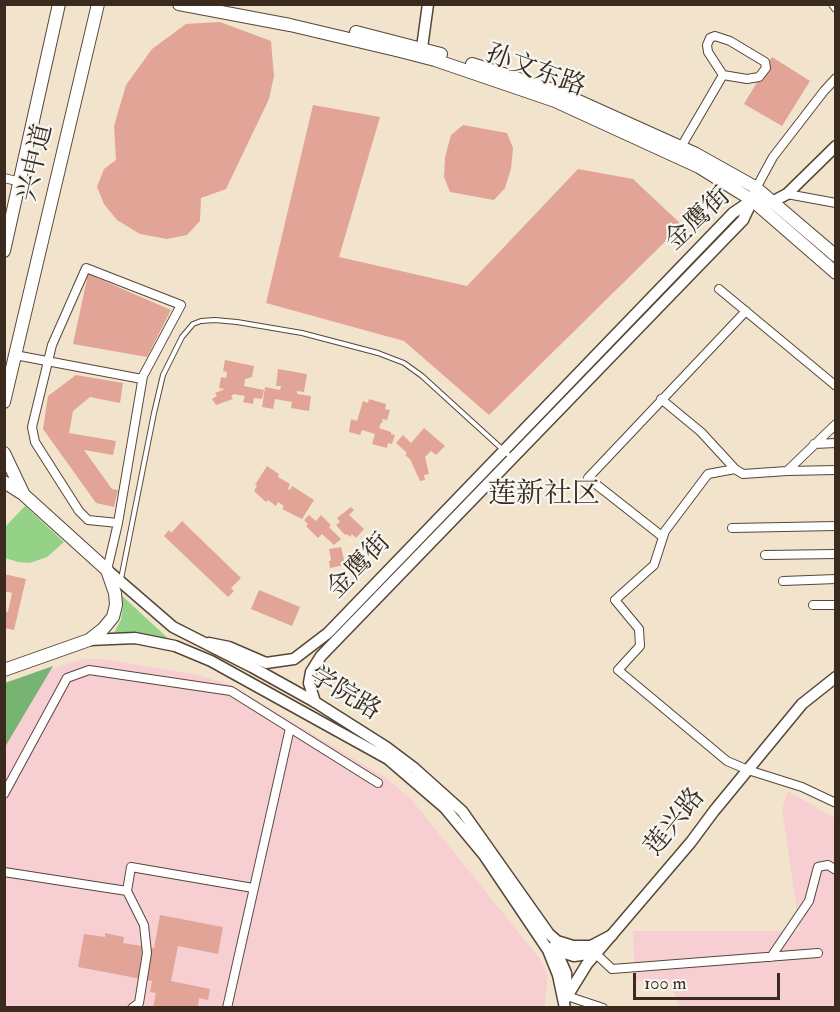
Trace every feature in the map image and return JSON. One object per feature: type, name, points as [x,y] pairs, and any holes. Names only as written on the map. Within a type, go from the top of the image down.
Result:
[{"type":"main road","name":"兴中道","points":[[4,251],[59,4]]},
{"type":"main road","name":"兴中道","points":[[4,402],[98,4]]},
{"type":"main road","name":"孙文东路","points":[[179,4],[421,52],[555,101],[699,167],[752,201],[836,273]]},
{"type":"main road","name":"孙文东路","points":[[221,4],[301,20],[556,91],[681,147],[755,187],[836,256]]},
{"type":"main road","points":[[4,453],[23,494]]},
{"type":"main road","points":[[4,482],[23,494]]},
{"type":"main road","name":"学院路","points":[[23,494],[107,570]]},
{"type":"main road","points":[[4,670],[89,640],[103,629],[113,617],[116,605],[115,593],[107,570]]},
{"type":"street","points":[[421,52],[428,4]]},
{"type":"street","points":[[715,36],[730,41],[765,62],[766,68],[759,77],[747,79],[723,75],[708,52],[707,45],[710,38],[715,36]]},
{"type":"street","points":[[681,147],[723,75]]},
{"type":"street","points":[[836,78],[773,157],[755,187],[752,201],[772,202],[787,194],[836,146]]},
{"type":"street","points":[[4,178],[21,182]]},
{"type":"street","points":[[787,194],[836,202]]},
{"type":"street","name":"金鹰街","points":[[315,702],[309,683],[311,672],[321,656],[733,213],[752,201]]},
{"type":"street","points":[[107,570],[118,523],[142,379],[181,305],[86,268],[52,345],[32,427],[35,442],[79,511],[88,520],[118,523]]},
{"type":"street","points":[[719,289],[836,386]]},
{"type":"street","points":[[663,537],[588,478],[746,311]]},
{"type":"street","points":[[15,354],[142,379]]},
{"type":"street","points":[[662,399],[701,432],[735,469],[743,474],[836,470]]},
{"type":"street","points":[[787,471],[836,424]]},
{"type":"street","points":[[814,444],[836,443]]},
{"type":"street","name":"金鹰街","points":[[203,642],[229,647],[266,663],[294,659],[328,633],[508,454]]},
{"type":"street","points":[[735,469],[708,474],[665,531],[654,565],[615,600],[639,629],[640,646],[618,670],[727,761],[802,787],[836,803]]},
{"type":"street","points":[[732,528],[836,526]]},
{"type":"street","points":[[765,555],[836,554]]},
{"type":"street","name":"学院路","points":[[107,570],[173,627],[315,702],[386,747],[445,794],[462,811],[545,937]]},
{"type":"street","points":[[783,581],[836,579]]},
{"type":"street","points":[[813,605],[836,605]]},
{"type":"street","name":"学院路","points":[[89,640],[135,638],[175,646],[211,661],[387,759],[446,808],[545,937]]},
{"type":"street","points":[[4,794],[67,678],[90,670],[231,691],[378,783]]},
{"type":"street","name":"莲兴路","points":[[566,1002],[595,953],[692,842],[802,704],[836,677]]},
{"type":"street","points":[[227,1008],[290,728]]},
{"type":"street","points":[[771,957],[809,901],[818,867],[828,865],[836,870]]},
{"type":"street","points":[[137,1006],[147,953],[144,925],[127,891],[131,867],[253,888]]},
{"type":"street","points":[[4,872],[127,891]]},
{"type":"street","points":[[545,937],[573,946],[591,946],[612,935]]},
{"type":"street","points":[[545,937],[556,951],[566,973],[566,1002]]},
{"type":"street","points":[[545,937],[566,1002]]},
{"type":"street","points":[[556,951],[574,956],[595,953],[612,969],[818,953]]},
{"type":"street","points":[[566,1002],[603,1008]]},
{"type":"lane","points":[[120,581],[160,387],[174,352],[182,337],[193,324],[215,320],[284,330],[319,337],[393,358],[422,376],[508,454]]},
{"type":"shaded area","points":[[83,659],[102,659],[194,674],[231,685],[386,778],[411,799],[540,959],[547,974],[545,1007],[5,1007],[4,683]]},
{"type":"shaded area","points":[[788,791],[835,818],[835,1007],[679,1007],[669,980],[635,981],[633,931],[800,931],[782,809]]},
{"type":"green space","points":[[25,506],[64,542],[47,557],[30,563],[5,558],[5,527]]},
{"type":"green space","points":[[119,593],[172,642],[157,636],[110,636],[121,620],[123,606]]},
{"type":"green space","points":[[53,666],[5,747],[5,683]]},
{"type":"building","points":[[220,22],[271,41],[274,76],[269,99],[226,189],[201,198],[200,221],[187,235],[167,239],[140,234],[117,220],[104,204],[97,187],[104,169],[116,160],[114,126],[126,85],[152,49],[186,24]]},
{"type":"building","points":[[772,57],[810,81],[782,126],[744,104]]},
{"type":"building","points":[[313,105],[380,117],[339,257],[467,286],[578,169],[633,179],[682,225],[489,415],[404,341],[266,303]]},
{"type":"building","points":[[463,125],[507,133],[513,148],[511,169],[505,188],[494,200],[450,192],[444,177],[445,157],[451,135]]},
{"type":"building","points":[[88,274],[171,310],[147,357],[73,344]]},
{"type":"building","points":[[225,360],[254,366],[252,377],[245,379],[244,386],[264,390],[262,399],[254,398],[253,404],[243,402],[245,396],[234,394],[231,396],[233,399],[216,405],[212,399],[217,396],[215,393],[225,389],[219,388],[221,377],[226,378],[227,372],[223,371]]},
{"type":"building","points":[[278,369],[307,374],[304,392],[297,391],[297,394],[311,396],[309,411],[291,408],[292,402],[275,399],[273,409],[262,407],[265,387],[280,390],[281,386],[276,386]]},
{"type":"building","points":[[76,375],[123,383],[120,403],[90,397],[73,411],[69,433],[116,441],[113,455],[84,450],[112,489],[118,490],[114,507],[96,503],[43,429],[48,396]]},
{"type":"building","points":[[369,399],[386,404],[385,409],[390,410],[387,420],[382,419],[383,422],[379,428],[395,435],[392,444],[388,443],[387,448],[372,444],[375,434],[362,430],[360,435],[349,432],[351,419],[357,421],[363,401],[368,403]]},
{"type":"building","points":[[424,428],[445,446],[436,455],[431,451],[425,457],[429,474],[424,475],[425,480],[420,481],[410,459],[405,455],[407,453],[396,443],[403,435],[411,443]]},
{"type":"building","points":[[267,466],[279,474],[278,477],[290,484],[288,489],[290,490],[292,486],[314,500],[302,519],[282,509],[284,506],[278,502],[276,506],[268,500],[266,502],[254,491],[257,486],[255,485]]},
{"type":"building","points":[[351,507],[354,510],[349,515],[364,529],[356,538],[352,534],[350,537],[345,535],[336,525],[340,522],[337,518]]},
{"type":"building","points":[[309,515],[316,521],[321,515],[341,539],[334,545],[322,534],[318,538],[306,526],[308,524],[304,520]]},
{"type":"building","points":[[182,521],[241,578],[231,588],[234,591],[228,597],[164,536],[169,530],[171,533]]},
{"type":"building","points":[[341,547],[345,565],[330,568],[329,549]]},
{"type":"building","points":[[4,574],[26,579],[14,630],[4,628],[4,611],[8,612],[12,593],[4,591]]},
{"type":"building","points":[[259,590],[300,607],[292,626],[251,609]]},
{"type":"building","points":[[160,915],[223,927],[218,954],[178,946],[171,981],[210,989],[208,1000],[199,998],[198,1008],[153,1008],[156,993],[150,992],[152,981],[78,967],[84,934],[105,937],[105,933],[124,937],[123,943],[154,948]]},
{"type":"district","name":"莲新社区","points":[[544,496]]}]
